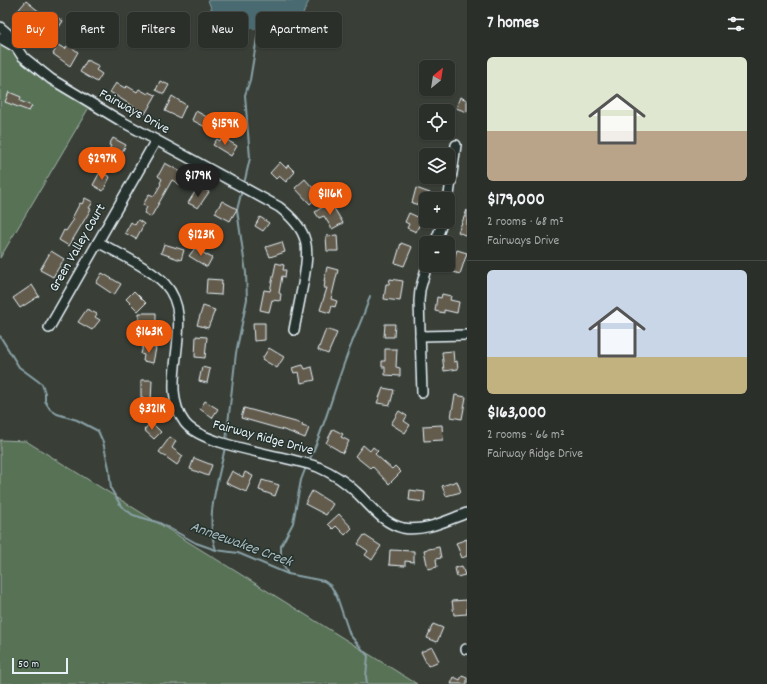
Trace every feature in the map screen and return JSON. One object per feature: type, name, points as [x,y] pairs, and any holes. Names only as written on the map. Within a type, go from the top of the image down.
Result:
[{"type":"street","name":"Fairways Drive","points":[[0,27],[7,33],[12,42]]},
{"type":"street","name":"Fairways Drive","points":[[0,38],[12,45]]},
{"type":"street","name":"Fairways Drive","points":[[16,48],[34,67],[51,79],[156,140],[279,207],[295,222],[305,240],[308,258],[294,330]]},
{"type":"street","name":"Green Valley Court","points":[[49,328],[156,140]]},
{"type":"street","points":[[449,192],[456,145]]},
{"type":"street","name":"Fairway Ridge Drive","points":[[98,242],[155,276],[172,293],[178,312],[174,396],[181,417],[192,430],[210,439],[321,468],[344,482],[382,518],[403,528],[422,528],[467,513]]},
{"type":"street","points":[[422,393],[420,290],[425,272]]},
{"type":"street","points":[[420,336],[467,335]]},
{"type":"green space","points":[[0,38],[91,104],[0,258]]},
{"type":"green space","points":[[0,440],[26,441],[417,684],[0,684]]},
{"type":"water","points":[[208,0],[310,0],[304,12],[256,12],[256,29],[248,28],[248,12],[212,12]]},
{"type":"building","points":[[26,1],[40,12],[17,12]]},
{"type":"building","points":[[58,18],[63,21],[58,28]]},
{"type":"building","points":[[58,45],[65,49],[72,48],[78,52],[70,66],[53,54],[56,48],[58,48]]},
{"type":"building","points":[[87,60],[99,66],[96,70],[102,74],[97,82],[80,72]]},
{"type":"building","points":[[160,81],[169,85],[164,94],[156,90]]},
{"type":"building","points":[[116,83],[125,88],[127,86],[137,92],[139,89],[148,94],[149,92],[156,95],[145,114],[110,92]]},
{"type":"building","points":[[9,92],[21,97],[20,101],[32,106],[29,111],[5,102]]},
{"type":"building","points":[[172,96],[186,105],[180,118],[165,111]]},
{"type":"building","points":[[460,97],[467,100],[467,112],[456,108]]},
{"type":"building","points":[[196,111],[214,121],[209,129],[192,120]]},
{"type":"building","points":[[222,137],[237,146],[231,156],[213,145],[217,139],[220,141]]},
{"type":"building","points":[[113,138],[126,145],[119,157],[122,158],[117,166],[104,159],[111,146],[109,145]]},
{"type":"building","points":[[280,162],[286,168],[288,165],[295,172],[286,182],[279,176],[276,179],[270,173]]},
{"type":"building","points":[[165,163],[188,176],[182,186],[172,180],[151,217],[144,213],[147,207],[143,205],[149,194],[154,196],[161,184],[162,179],[158,176]]},
{"type":"building","points":[[100,172],[110,177],[103,191],[93,185]]},
{"type":"building","points":[[305,179],[313,188],[315,186],[322,193],[310,204],[295,188]]},
{"type":"building","points":[[202,188],[209,192],[198,208],[188,203],[195,192],[198,194]]},
{"type":"building","points":[[416,188],[427,192],[419,192],[419,205],[412,203]]},
{"type":"building","points":[[85,198],[93,202],[89,208],[91,209],[69,246],[59,240],[64,230],[66,231],[74,219],[72,218],[80,203],[82,204]]},
{"type":"building","points":[[222,201],[237,209],[230,221],[215,213]]},
{"type":"building","points":[[332,205],[343,223],[332,229],[324,216],[319,218],[315,212],[324,206],[326,209]]},
{"type":"building","points":[[467,210],[467,236],[458,232]]},
{"type":"building","points":[[409,213],[419,218],[419,226],[416,232],[407,228],[409,224],[405,222]]},
{"type":"building","points":[[260,217],[269,223],[263,231],[255,226]]},
{"type":"building","points":[[138,220],[144,224],[136,239],[125,233],[131,222],[135,225]]},
{"type":"building","points":[[337,235],[338,251],[327,251],[326,236]]},
{"type":"building","points":[[282,242],[285,252],[270,257],[266,247]]},
{"type":"building","points":[[401,243],[412,247],[404,266],[395,263]]},
{"type":"building","points":[[164,244],[184,250],[181,260],[161,253]]},
{"type":"building","points":[[195,248],[212,258],[207,267],[189,256]]},
{"type":"building","points":[[457,250],[467,253],[460,274],[454,272],[455,272],[455,256]]},
{"type":"building","points":[[51,251],[64,259],[53,277],[40,270]]},
{"type":"building","points":[[276,263],[284,265],[283,270],[286,270],[285,277],[282,276],[279,293],[281,294],[280,301],[272,300],[269,312],[260,310],[264,290],[270,291]]},
{"type":"building","points":[[327,267],[338,270],[331,299],[337,301],[335,307],[332,306],[330,313],[320,310],[327,288],[324,288],[324,281]]},
{"type":"building","points":[[102,273],[121,284],[114,295],[96,283]]},
{"type":"building","points":[[207,279],[222,280],[221,295],[206,294]]},
{"type":"building","points":[[390,279],[403,281],[400,301],[384,299],[386,284],[389,284]]},
{"type":"building","points":[[32,285],[39,296],[20,308],[13,298]]},
{"type":"building","points":[[134,291],[146,303],[138,311],[126,299]]},
{"type":"building","points":[[442,294],[451,296],[450,300],[459,302],[457,313],[444,310],[444,313],[435,311],[437,297],[441,298]]},
{"type":"building","points":[[203,306],[215,310],[208,328],[197,325]]},
{"type":"building","points":[[87,309],[97,314],[95,317],[100,320],[92,330],[78,322]]},
{"type":"building","points":[[139,313],[156,313],[156,323],[152,323],[152,330],[143,330],[143,339],[133,339],[133,329],[139,329]]},
{"type":"building","points":[[253,323],[265,323],[265,340],[254,341]]},
{"type":"building","points":[[385,324],[395,324],[394,337],[384,337]]},
{"type":"building","points":[[326,329],[337,333],[328,354],[318,350]]},
{"type":"building","points":[[196,336],[207,337],[205,358],[195,357]]},
{"type":"building","points":[[143,346],[156,348],[153,363],[143,361],[144,355],[141,354]]},
{"type":"building","points":[[269,348],[284,357],[277,368],[262,359]]},
{"type":"building","points":[[385,349],[397,349],[396,367],[400,368],[400,376],[385,375],[385,367],[382,367],[382,361],[385,361]]},
{"type":"building","points":[[453,351],[454,362],[457,361],[458,369],[444,371],[442,352]]},
{"type":"building","points":[[303,365],[305,369],[312,367],[315,380],[301,383],[299,372],[294,373],[292,368]]},
{"type":"building","points":[[202,367],[210,369],[207,383],[199,381]]},
{"type":"building","points":[[141,380],[152,380],[151,402],[143,402],[143,397],[141,397]]},
{"type":"building","points":[[383,388],[394,390],[390,405],[377,403]]},
{"type":"building","points":[[455,395],[466,397],[462,419],[451,417]]},
{"type":"building","points":[[205,401],[218,409],[212,418],[200,409]]},
{"type":"building","points":[[244,408],[303,424],[302,426],[309,428],[305,438],[287,431],[241,418]]},
{"type":"building","points":[[399,411],[407,416],[404,421],[410,425],[405,433],[391,424]]},
{"type":"building","points":[[151,422],[161,432],[154,439],[144,430]]},
{"type":"building","points":[[442,425],[443,440],[424,441],[423,426]]},
{"type":"building","points":[[333,429],[343,434],[341,437],[349,441],[343,453],[326,443]]},
{"type":"building","points":[[170,437],[176,441],[172,448],[183,456],[177,465],[159,452]]},
{"type":"building","points":[[363,445],[370,451],[373,447],[378,451],[375,454],[392,469],[395,466],[401,472],[389,484],[372,466],[370,468],[355,456]]},
{"type":"building","points":[[194,458],[212,465],[208,476],[190,469]]},
{"type":"building","points":[[232,471],[243,477],[245,472],[253,476],[246,492],[226,483]]},
{"type":"building","points":[[262,480],[279,485],[275,496],[259,490]]},
{"type":"building","points":[[457,481],[461,492],[446,496],[442,486]]},
{"type":"building","points":[[410,490],[425,492],[424,502],[409,500]]},
{"type":"building","points":[[312,491],[333,504],[326,515],[305,504]]},
{"type":"building","points":[[339,514],[352,528],[345,535],[336,526],[333,529],[328,524]]},
{"type":"building","points":[[364,535],[381,546],[372,560],[365,555],[368,551],[358,544]]},
{"type":"building","points":[[467,539],[467,556],[462,558],[456,543]]},
{"type":"building","points":[[439,547],[441,558],[436,559],[437,567],[428,569],[424,550]]},
{"type":"building","points":[[390,550],[414,551],[414,562],[405,561],[405,566],[389,565]]},
{"type":"building","points":[[462,566],[465,575],[457,577],[455,568]]},
{"type":"building","points":[[467,600],[467,614],[454,615],[452,601]]},
{"type":"building","points":[[433,624],[443,628],[437,642],[427,638]]},
{"type":"building","points":[[432,647],[439,661],[428,666],[421,652]]},
{"type":"building","points":[[462,676],[467,678],[467,684],[451,684],[454,677],[460,680]]},
{"type":"waterway","points":[[244,184],[250,158],[245,95],[250,80],[256,44]]},
{"type":"waterway","points":[[226,441],[236,353],[247,299],[246,273],[237,210],[242,190]]},
{"type":"waterway","points":[[309,461],[370,296]]},
{"type":"waterway","name":"Anneewakee Creek","points":[[0,336],[19,367],[42,384],[45,393],[45,401],[50,409],[57,414],[77,420],[98,431],[103,442],[109,468],[111,489],[121,506],[133,515],[160,523],[196,543],[216,550],[238,553],[288,574],[324,581],[331,586],[337,597],[350,635],[368,656],[366,676],[367,684]]},
{"type":"waterway","points":[[216,550],[213,537],[212,512],[216,485],[225,447]]},
{"type":"waterway","points":[[288,574],[281,561],[281,546],[293,523],[301,480],[306,467]]}]
